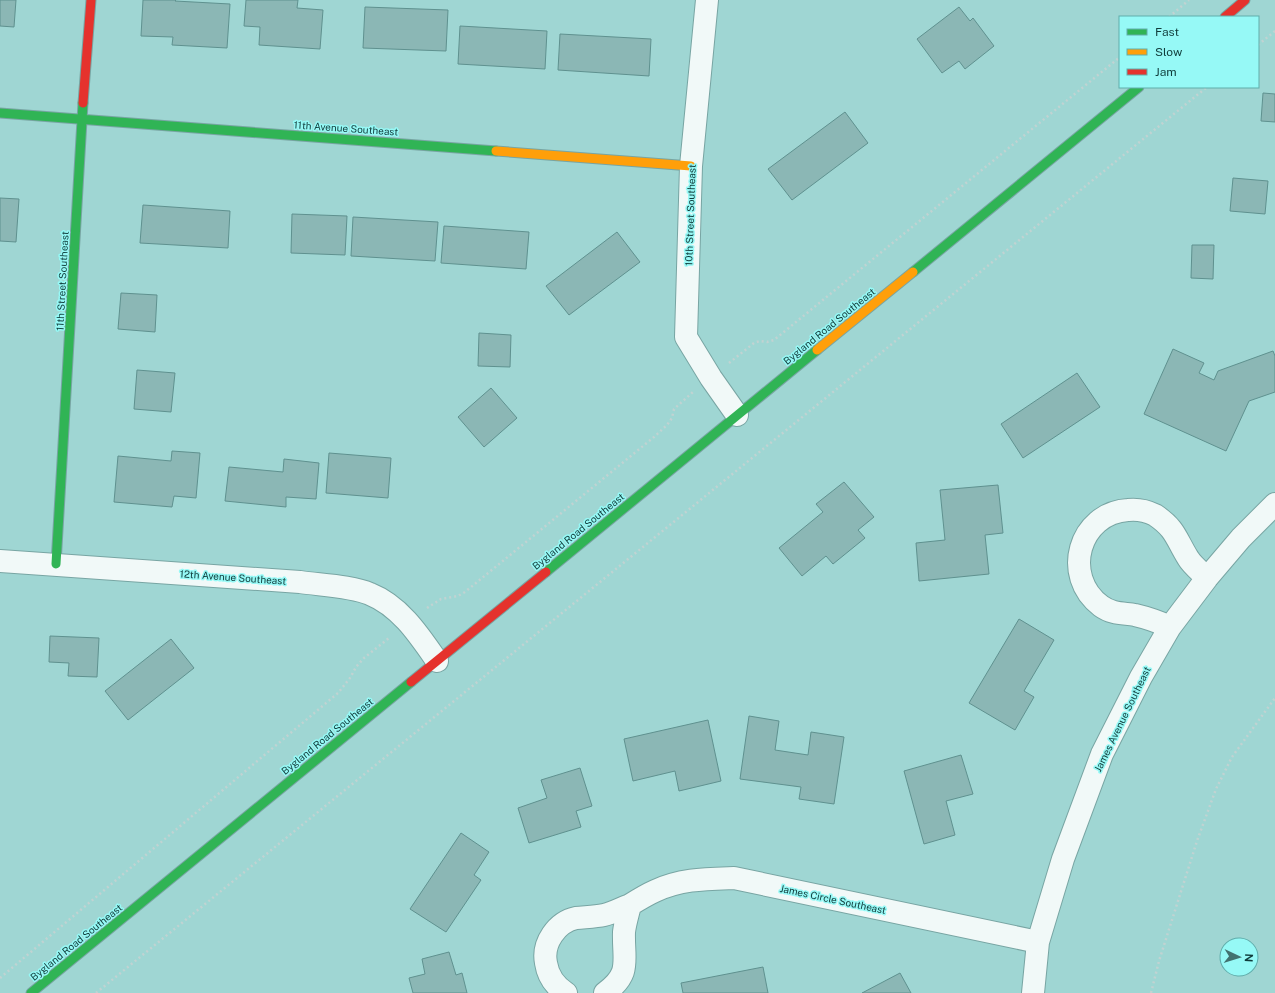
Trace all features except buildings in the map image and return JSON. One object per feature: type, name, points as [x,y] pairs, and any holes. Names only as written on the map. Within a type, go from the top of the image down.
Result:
[{"type":"street","name":"11th Street Southeast","points":[[56,564],[82,118],[91,0]]},
{"type":"street","name":"10th Street Southeast","points":[[707,0],[691,166],[686,337],[711,378],[737,415]]},
{"type":"street","points":[[1225,16],[1245,0]]},
{"type":"street","name":"Bygland Road Southeast","points":[[31,993],[1138,88]]},
{"type":"street","name":"11th Avenue Southeast","points":[[0,113],[82,118],[691,166]]},
{"type":"street","name":"James Avenue Southeast","points":[[1033,993],[1038,942],[1063,859],[1102,754],[1141,677],[1170,627],[1207,578],[1241,538],[1275,504]]},
{"type":"street","points":[[1170,627],[1154,620],[1135,615],[1117,614],[1101,606],[1089,594],[1081,579],[1078,561],[1081,544],[1090,529],[1103,517],[1119,511],[1136,510],[1153,514],[1167,524],[1178,538],[1188,559],[1207,578]]},
{"type":"street","name":"12th Avenue Southeast","points":[[0,561],[300,582],[346,588],[370,593],[389,604],[409,623],[437,661]]},
{"type":"street","name":"James Circle Southeast","points":[[566,993],[554,984],[548,972],[545,959],[547,946],[553,934],[563,924],[575,919],[606,915],[630,905],[654,891],[679,882],[703,879],[734,878],[1038,942]]},
{"type":"street","points":[[604,993],[613,986],[621,976],[625,964],[624,931],[630,905]]},
{"type":"path","points":[[1170,16],[1190,0]]},
{"type":"path","points":[[1259,44],[1275,31]]},
{"type":"path","points":[[0,978],[338,693],[364,658],[435,602],[440,599],[458,596],[471,587],[654,437],[672,418],[674,408],[754,343],[774,340],[1119,58]]},
{"type":"path","points":[[96,993],[1205,88]]},
{"type":"path","points":[[1151,993],[1159,961],[1197,841],[1216,789],[1232,757],[1275,698]]},
{"type":"traffic: fast","points":[[913,272],[1138,88]]},
{"type":"traffic: fast","points":[[56,564],[83,103]]},
{"type":"traffic: fast","points":[[0,113],[496,151]]},
{"type":"traffic: fast","points":[[546,572],[817,350]]},
{"type":"traffic: fast","points":[[31,993],[411,682]]},
{"type":"traffic: slow","points":[[496,151],[691,166]]},
{"type":"traffic: slow","points":[[817,350],[913,272]]},
{"type":"traffic: jam","points":[[83,103],[91,0]]},
{"type":"traffic: jam","points":[[1226,16],[1245,0]]},
{"type":"traffic: jam","points":[[411,682],[546,572]]}]
